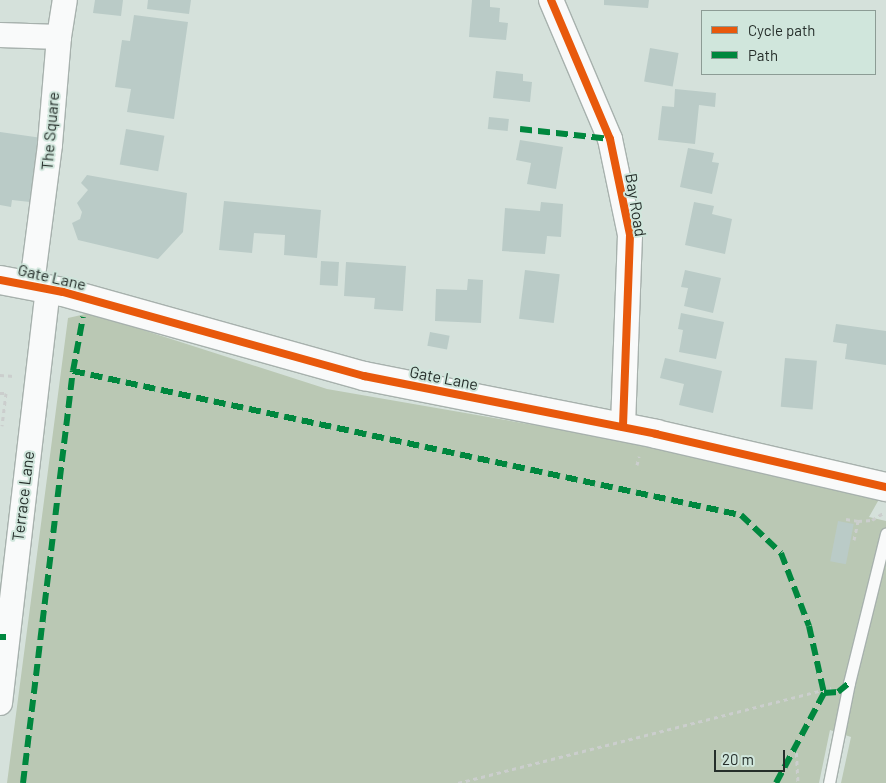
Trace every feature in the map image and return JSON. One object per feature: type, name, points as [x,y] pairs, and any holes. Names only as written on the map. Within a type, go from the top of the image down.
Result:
[{"type":"street","name":"The Square","points":[[40,286],[59,37],[65,0]]},
{"type":"street","name":"Bay Road","points":[[551,0],[610,139],[630,235],[623,427]]},
{"type":"street","points":[[0,35],[59,37]]},
{"type":"street","name":"Gate Lane","points":[[0,280],[40,286],[364,376],[623,427],[886,486]]},
{"type":"street","name":"Terrace Lane","points":[[0,704],[40,286]]},
{"type":"lane","points":[[829,783],[849,683],[886,534]]},
{"type":"path","points":[[0,393],[6,394],[2,426]]},
{"type":"path","points":[[846,519],[858,521],[872,520],[886,512]]},
{"type":"path","points":[[854,540],[858,521]]},
{"type":"path","points":[[458,783],[849,683]]},
{"type":"path","points":[[796,745],[798,783]]},
{"type":"green space","points":[[90,313],[327,389],[597,436],[882,494],[869,517],[886,521],[886,783],[841,783],[851,737],[830,730],[819,783],[7,783],[68,318]]},
{"type":"building","points":[[95,0],[123,0],[121,16],[93,13]]},
{"type":"building","points":[[148,0],[191,0],[189,14],[147,9]]},
{"type":"building","points":[[472,0],[490,0],[490,7],[500,8],[499,22],[508,23],[506,40],[469,37]]},
{"type":"building","points":[[604,0],[649,0],[648,8],[604,5]]},
{"type":"building","points":[[134,15],[188,22],[174,119],[127,112],[131,89],[115,87],[122,40],[130,41]]},
{"type":"building","points":[[650,48],[679,53],[673,87],[644,81]]},
{"type":"building","points":[[496,71],[523,74],[523,81],[532,82],[530,102],[493,98]]},
{"type":"building","points":[[675,89],[716,93],[715,107],[699,105],[695,144],[658,140],[662,106],[674,107]]},
{"type":"building","points":[[489,117],[509,119],[508,131],[488,129]]},
{"type":"building","points":[[126,129],[164,136],[158,171],[120,164]]},
{"type":"building","points":[[0,132],[42,138],[39,203],[12,200],[11,207],[0,205]]},
{"type":"building","points":[[520,140],[563,147],[556,189],[527,184],[531,163],[516,160]]},
{"type":"building","points":[[688,148],[714,153],[712,162],[719,163],[712,194],[680,187]]},
{"type":"building","points":[[87,175],[187,193],[183,232],[158,259],[78,240],[72,223],[80,219],[82,212],[77,203],[88,190],[81,183]]},
{"type":"building","points":[[224,201],[321,210],[317,258],[284,255],[285,235],[254,233],[252,253],[219,250]]},
{"type":"building","points":[[541,202],[563,204],[561,237],[547,236],[545,254],[502,251],[505,208],[540,211]]},
{"type":"building","points":[[694,202],[714,206],[712,214],[732,219],[725,254],[685,245]]},
{"type":"building","points":[[321,261],[339,262],[338,286],[320,285]]},
{"type":"building","points":[[346,262],[406,266],[403,311],[374,309],[375,298],[344,296]]},
{"type":"building","points":[[525,270],[560,274],[554,323],[519,319]]},
{"type":"building","points":[[685,270],[721,278],[713,313],[684,306],[688,288],[681,287]]},
{"type":"building","points":[[468,279],[483,280],[481,323],[435,321],[436,289],[467,290]]},
{"type":"building","points":[[681,313],[724,322],[716,359],[679,352],[683,330],[678,329]]},
{"type":"building","points":[[836,324],[886,331],[886,365],[845,359],[847,344],[833,342]]},
{"type":"building","points":[[430,332],[450,336],[447,350],[427,346]]},
{"type":"building","points":[[665,358],[722,371],[713,413],[679,405],[684,384],[660,378]]},
{"type":"building","points":[[785,358],[817,361],[813,410],[781,407]]},
{"type":"building","points":[[838,521],[854,524],[846,564],[830,561]]},
{"type":"marked path","points":[[520,129],[610,139]]},
{"type":"marked path","points":[[23,783],[73,371],[83,317]]},
{"type":"marked path","points":[[73,371],[741,515],[781,553],[809,626],[824,693]]},
{"type":"marked path","points":[[0,637],[6,637]]},
{"type":"marked path","points":[[776,783],[824,693],[838,692],[849,683]]},
{"type":"cycle path","points":[[551,0],[610,139],[630,235],[623,427]]},
{"type":"cycle path","points":[[0,280],[63,292],[364,376],[656,434],[886,487]]}]
